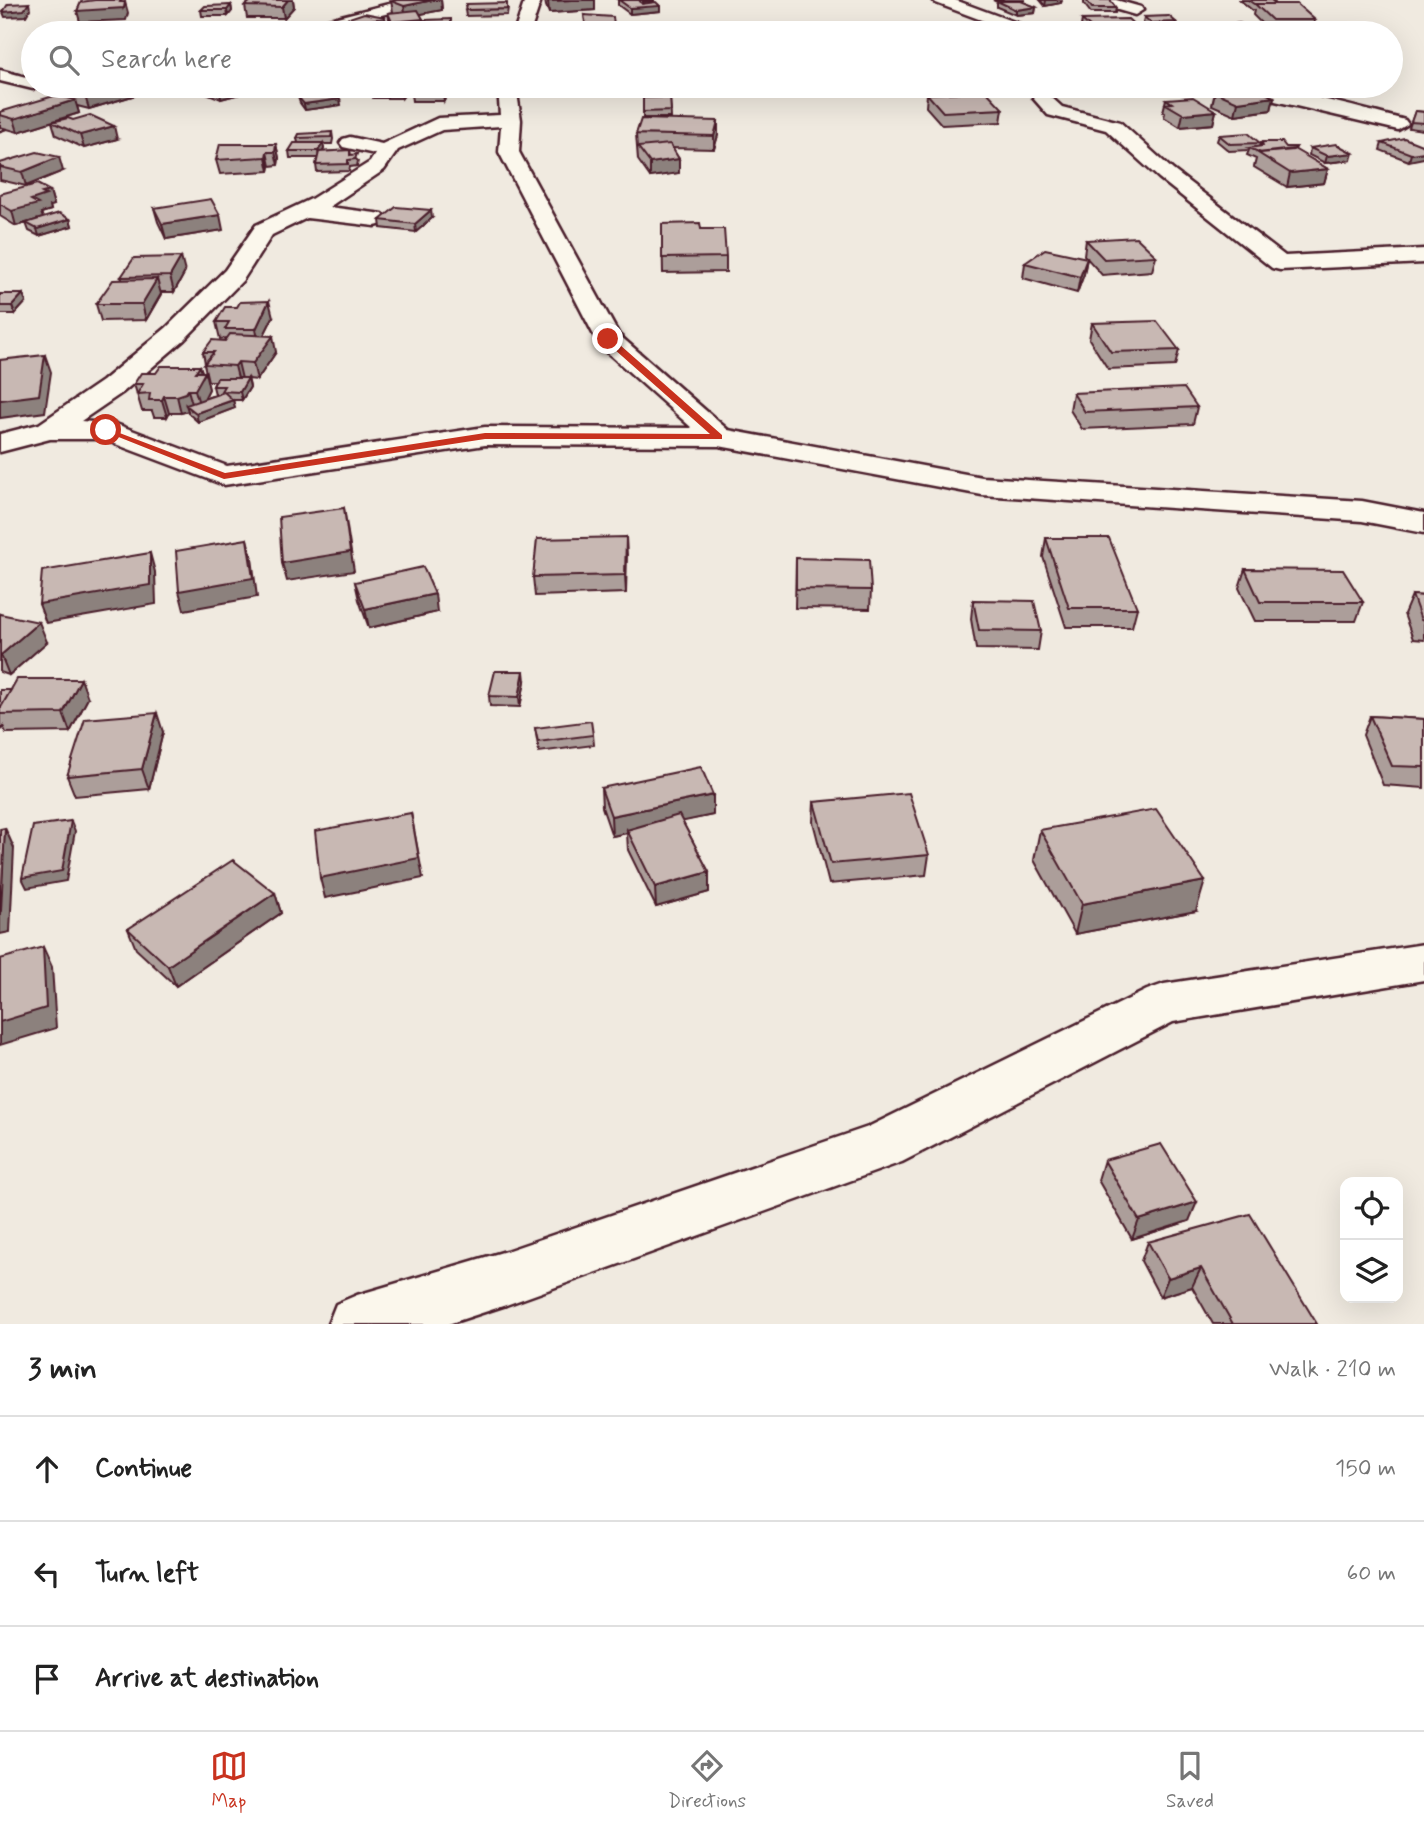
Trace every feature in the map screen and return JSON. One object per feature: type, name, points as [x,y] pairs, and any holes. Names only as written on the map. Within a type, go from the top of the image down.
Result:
[{"type":"street","points":[[339,21],[424,0]]},
{"type":"street","points":[[526,21],[533,0]]},
{"type":"street","points":[[941,0],[998,21]]},
{"type":"street","points":[[1099,0],[1135,9]]},
{"type":"street","points":[[0,75],[21,81]]},
{"type":"street","points":[[0,124],[68,98]]},
{"type":"street","points":[[507,98],[511,120],[509,152],[608,339],[719,437]]},
{"type":"street","points":[[1042,98],[1055,111],[1113,125],[1166,174],[1280,263],[1424,256]]},
{"type":"street","points":[[1289,98],[1398,124]]},
{"type":"street","points":[[49,430],[111,387],[175,334],[234,275],[264,230],[304,211],[377,166],[391,146],[438,124],[511,120]]},
{"type":"street","points":[[350,143],[388,151]]},
{"type":"street","points":[[304,211],[375,219]]},
{"type":"street","points":[[0,443],[49,430],[106,430],[224,476],[485,436],[719,437],[982,485],[1362,511],[1424,523]]},
{"type":"street","points":[[357,1324],[506,1278],[883,1145],[1164,1004],[1424,962]]},
{"type":"building","points":[[121,0],[120,2],[125,2],[124,8],[77,11],[81,2]]},
{"type":"building","points":[[252,0],[288,0],[282,7],[245,6]]},
{"type":"building","points":[[433,0],[404,6],[391,1]]},
{"type":"building","points":[[619,0],[639,0],[642,4],[656,2],[660,6],[630,8]]},
{"type":"building","points":[[1086,0],[1110,0],[1116,8],[1092,8]]},
{"type":"building","points":[[1248,0],[1271,0],[1276,4],[1254,4]]},
{"type":"building","points":[[997,1],[1021,1],[1036,7],[1016,10]]},
{"type":"building","points":[[29,3],[24,10],[3,12],[8,4]]},
{"type":"building","points":[[507,3],[507,9],[465,10],[466,4]]},
{"type":"building","points":[[1255,4],[1297,4],[1315,20],[1272,20]]},
{"type":"building","points":[[231,5],[227,10],[201,10],[205,6]]},
{"type":"building","points":[[418,10],[423,19],[392,21],[388,13]]},
{"type":"building","points":[[364,13],[385,17],[366,21],[346,19]]},
{"type":"building","points":[[584,15],[613,17],[614,21],[585,21]]},
{"type":"building","points":[[1169,16],[1175,21],[1149,21],[1144,17]]},
{"type":"building","points":[[451,19],[451,21],[425,21]]},
{"type":"building","points":[[1128,19],[1130,21],[1083,21]]},
{"type":"building","points":[[47,98],[75,100],[14,119],[0,115],[0,112]]},
{"type":"building","points":[[299,98],[340,99],[304,104]]},
{"type":"building","points":[[643,98],[670,98],[671,111],[643,112]]},
{"type":"building","points":[[931,98],[993,98],[1003,109],[943,112]]},
{"type":"building","points":[[1195,98],[1216,111],[1183,114],[1166,104],[1172,103],[1166,99]]},
{"type":"building","points":[[1229,98],[1267,98],[1238,102]]},
{"type":"building","points":[[1415,111],[1424,112],[1424,123],[1411,122]]},
{"type":"building","points":[[90,115],[114,126],[80,135],[52,122],[68,118],[73,120]]},
{"type":"building","points":[[641,119],[718,121],[714,136],[636,134]]},
{"type":"building","points":[[332,132],[331,137],[297,138],[299,134]]},
{"type":"building","points":[[1248,133],[1260,143],[1230,144],[1219,135]]},
{"type":"building","points":[[1404,138],[1424,146],[1424,152],[1411,154],[1382,143]]},
{"type":"building","points":[[1262,142],[1282,142],[1286,147],[1296,147],[1293,150],[1261,153],[1249,148],[1263,146]]},
{"type":"building","points":[[294,143],[323,143],[318,151],[289,151]]},
{"type":"building","points":[[220,144],[276,144],[275,152],[267,152],[266,157],[216,160]]},
{"type":"building","points":[[670,144],[679,159],[650,163],[638,147]]},
{"type":"building","points":[[1336,144],[1353,153],[1327,156],[1310,148]]},
{"type":"building","points":[[1294,149],[1328,169],[1290,173],[1258,153]]},
{"type":"building","points":[[350,150],[350,155],[357,154],[355,159],[348,160],[348,164],[316,165],[319,152]]},
{"type":"building","points":[[37,152],[59,157],[22,172],[0,167],[0,163]]},
{"type":"building","points":[[37,184],[50,191],[31,200],[38,204],[12,211],[0,204],[0,194]]},
{"type":"building","points":[[211,199],[220,215],[162,224],[154,208]]},
{"type":"building","points":[[396,207],[431,210],[415,224],[380,220]]},
{"type":"building","points":[[59,213],[70,219],[37,229],[26,223]]},
{"type":"building","points":[[700,223],[701,229],[724,229],[726,257],[662,258],[662,224]]},
{"type":"building","points":[[1136,237],[1156,256],[1104,259],[1086,240]]},
{"type":"building","points":[[1045,249],[1087,258],[1080,277],[1025,263]]},
{"type":"building","points":[[181,257],[170,276],[121,277],[134,258]]},
{"type":"building","points":[[157,279],[142,304],[96,304],[113,280]]},
{"type":"building","points":[[0,294],[23,294],[12,306],[0,306]]},
{"type":"building","points":[[269,301],[256,329],[225,329],[229,322],[216,322],[225,307],[237,307],[240,302]]},
{"type":"building","points":[[1157,321],[1179,350],[1111,352],[1092,323]]},
{"type":"building","points":[[230,334],[273,336],[253,363],[238,362],[235,366],[204,364],[214,352],[203,352],[212,340],[225,341]]},
{"type":"building","points":[[45,355],[39,395],[0,400],[0,360]]},
{"type":"building","points":[[161,366],[200,366],[196,372],[205,372],[195,390],[188,390],[177,396],[149,400],[150,393],[137,394],[143,384],[134,384],[141,373],[156,373]]},
{"type":"building","points":[[217,378],[248,378],[240,392],[221,391],[224,386],[213,386]]},
{"type":"building","points":[[1184,388],[1197,407],[1085,412],[1073,393]]},
{"type":"building","points":[[224,392],[233,400],[196,413],[186,405]]},
{"type":"building","points":[[344,508],[350,552],[282,563],[279,517]]},
{"type":"building","points":[[626,537],[625,575],[533,577],[537,539]]},
{"type":"building","points":[[1046,538],[1109,538],[1137,608],[1069,608]]},
{"type":"building","points":[[247,539],[253,578],[179,591],[176,551]]},
{"type":"building","points":[[150,553],[150,585],[39,604],[42,571]]},
{"type":"building","points":[[796,558],[869,560],[871,590],[796,589]]},
{"type":"building","points":[[423,567],[435,594],[365,609],[355,582]]},
{"type":"building","points":[[1245,569],[1343,570],[1363,602],[1260,602]]},
{"type":"building","points":[[1412,595],[1424,596],[1424,621],[1421,620]]},
{"type":"building","points":[[973,600],[1034,601],[1041,631],[979,630]]},
{"type":"building","points":[[0,614],[39,622],[1,655],[0,655]]},
{"type":"building","points":[[495,671],[524,671],[519,697],[489,696]]},
{"type":"building","points":[[17,679],[81,679],[63,713],[0,714],[0,709]]},
{"type":"building","points":[[0,690],[11,690],[0,709]]},
{"type":"building","points":[[157,713],[142,769],[67,776],[85,719]]},
{"type":"building","points":[[1370,716],[1424,719],[1424,767],[1392,766]]},
{"type":"building","points":[[591,721],[593,735],[538,742],[535,728]]},
{"type":"building","points":[[701,767],[713,795],[611,816],[601,788]]},
{"type":"building","points":[[909,793],[929,855],[831,864],[814,802]]},
{"type":"building","points":[[1156,809],[1205,881],[1082,904],[1040,830]]},
{"type":"building","points":[[411,813],[419,858],[320,878],[315,831]]},
{"type":"building","points":[[679,815],[709,872],[655,887],[627,830]]},
{"type":"building","points":[[71,821],[62,871],[22,878],[33,826]]},
{"type":"building","points":[[5,828],[1,911],[0,912],[0,829]]},
{"type":"building","points":[[233,860],[275,893],[168,966],[128,929]]},
{"type":"building","points":[[43,947],[46,1008],[0,1022],[0,959]]},
{"type":"building","points":[[1161,1144],[1197,1202],[1139,1220],[1104,1160]]},
{"type":"building","points":[[1250,1214],[1317,1324],[1233,1324],[1201,1268],[1168,1278],[1148,1242]]},
{"type":"route","points":[[106,430],[224,476],[485,436],[719,437],[608,339]]}]
